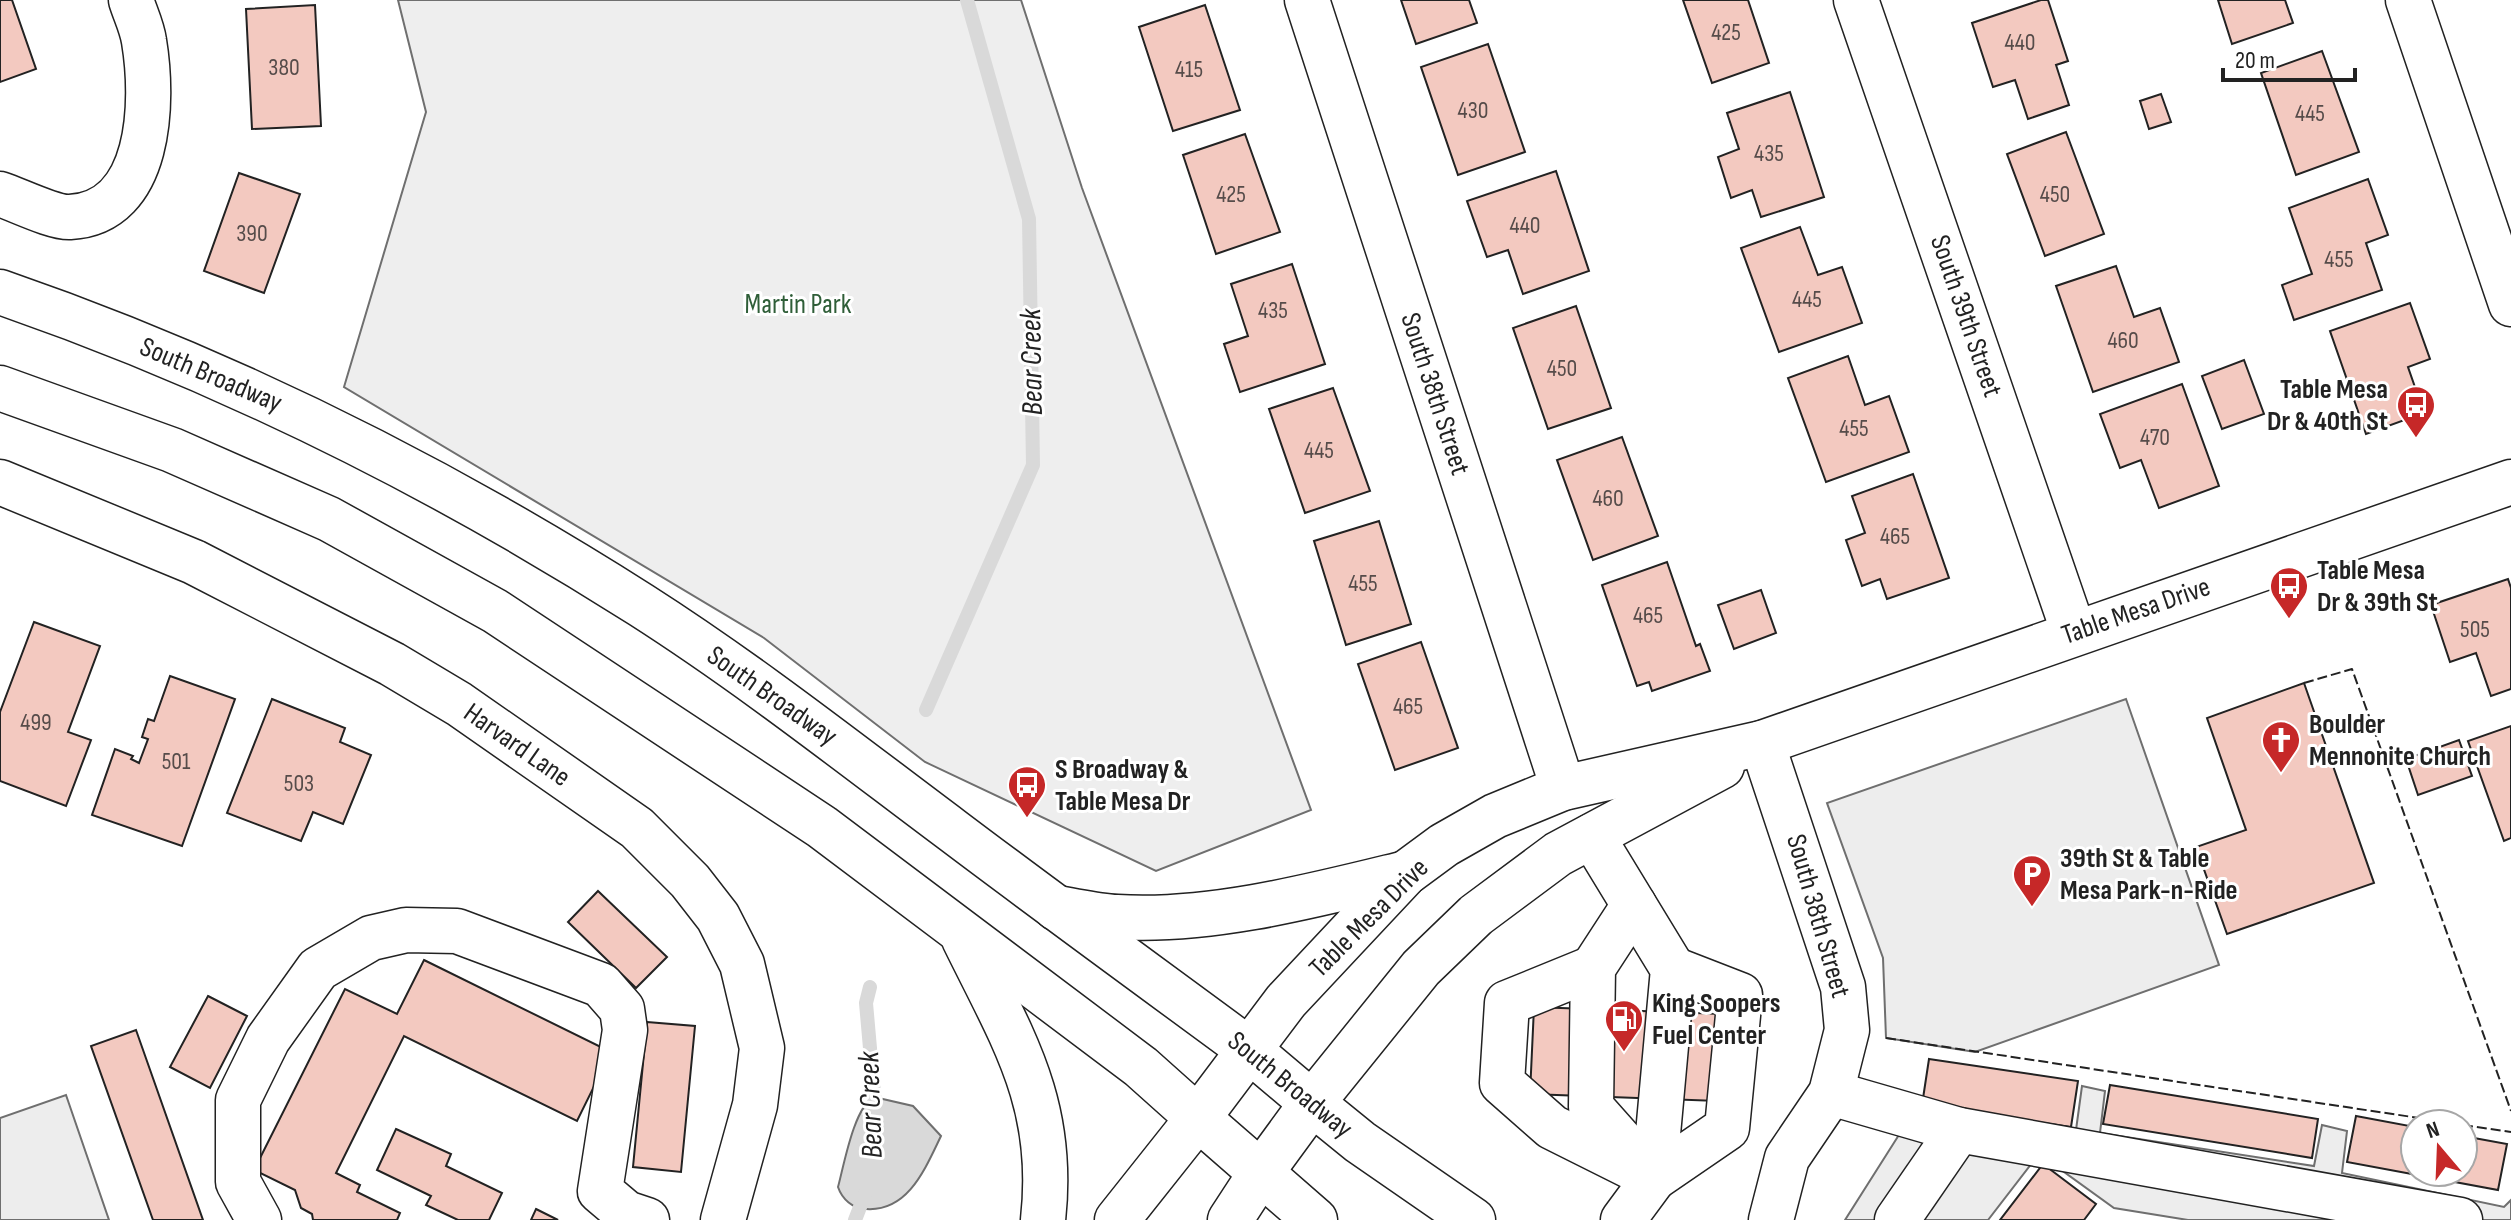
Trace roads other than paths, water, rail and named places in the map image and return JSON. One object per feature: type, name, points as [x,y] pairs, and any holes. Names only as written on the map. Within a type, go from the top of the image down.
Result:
[{"type":"main road","points":[[0,194],[68,217],[103,209],[130,184],[137,166],[150,93],[144,38],[131,0]]},
{"type":"main road","name":"South 38th Street","points":[[1307,0],[1563,788]]},
{"type":"main road","name":"South 39th Street","points":[[1856,0],[2074,633]]},
{"type":"main road","points":[[2408,0],[2511,304]]},
{"type":"main road","name":"South Broadway","points":[[0,292],[89,323],[277,403],[418,474],[536,540],[643,606],[749,678],[1248,1049],[1360,1142],[1473,1220]]},
{"type":"main road","points":[[0,388],[172,450],[329,519],[495,611],[822,827],[1141,1067],[1315,1220]]},
{"type":"main road","name":"Harvard Lane","points":[[0,482],[194,562],[392,664],[459,704],[637,828],[690,881],[718,917],[742,964],[762,1048],[755,1105],[723,1220]]},
{"type":"main road","name":"Table Mesa Drive","points":[[1117,1220],[1286,1001],[1406,873],[1444,845],[1495,816],[1563,788],[1762,743],[2511,482]]},
{"type":"main road","name":"South 38th Street","points":[[1762,743],[1843,987],[1847,1030],[1831,1093],[1787,1158],[1771,1220]]},
{"type":"main road","name":"Table Mesa Drive","points":[[1230,1220],[1312,1103],[1421,968],[1476,915],[1558,854],[1762,743]]},
{"type":"main road","points":[[1592,836],[1673,969],[1654,1178]]},
{"type":"main road","points":[[1056,908],[1117,917],[1173,916],[1319,894],[1406,873]]},
{"type":"main road","points":[[1634,905],[1593,968],[1591,1107],[1654,1178]]},
{"type":"main road","points":[[259,1220],[238,1182],[238,1100],[268,1039],[318,969],[371,938],[406,930],[457,931],[601,985],[622,1009],[625,1030],[600,1191],[626,1213],[647,1220]]},
{"type":"main road","points":[[962,933],[1028,1069],[1044,1138],[1048,1178],[1043,1220]]},
{"type":"main road","points":[[1593,968],[1507,1003],[1502,1083],[1552,1127],[1654,1178]]},
{"type":"main road","points":[[1623,1220],[1654,1178],[1727,1128],[1740,995],[1673,969]]},
{"type":"main road","points":[[1831,1093],[1959,1130],[2460,1220]]},
{"type":"main road","points":[[1897,1220],[1959,1130]]},
{"type":"water","points":[[874,1097],[913,1106],[941,1136],[921,1174],[904,1196],[893,1204],[866,1209],[849,1202],[838,1187],[855,1124]]},
{"type":"waterway","name":"Bear Creek","points":[[926,710],[1033,465],[1029,219],[967,0]]},
{"type":"waterway","name":"Bear Creek","points":[[870,987],[866,1003],[876,1116]]},
{"type":"waterway","name":"Bear Creek","points":[[855,1220],[865,1194]]},
{"type":"place","name":"Table Mesa Dr & 40th St","points":[[2416,439]]},
{"type":"place","name":"Table Mesa Dr & 39th St","points":[[2289,620]]},
{"type":"place","name":"Boulder Mennonite Church","points":[[2281,774]]},
{"type":"place","name":"S Broadway & Table Mesa Dr","points":[[1027,819]]},
{"type":"place","name":"39th St & Table Mesa Park-n-Ride","points":[[2032,908]]},
{"type":"place","name":"King Soopers Fuel Center","points":[[1624,1053]]},
{"type":"park label","name":"Martin Park","points":[[798,304]]}]
